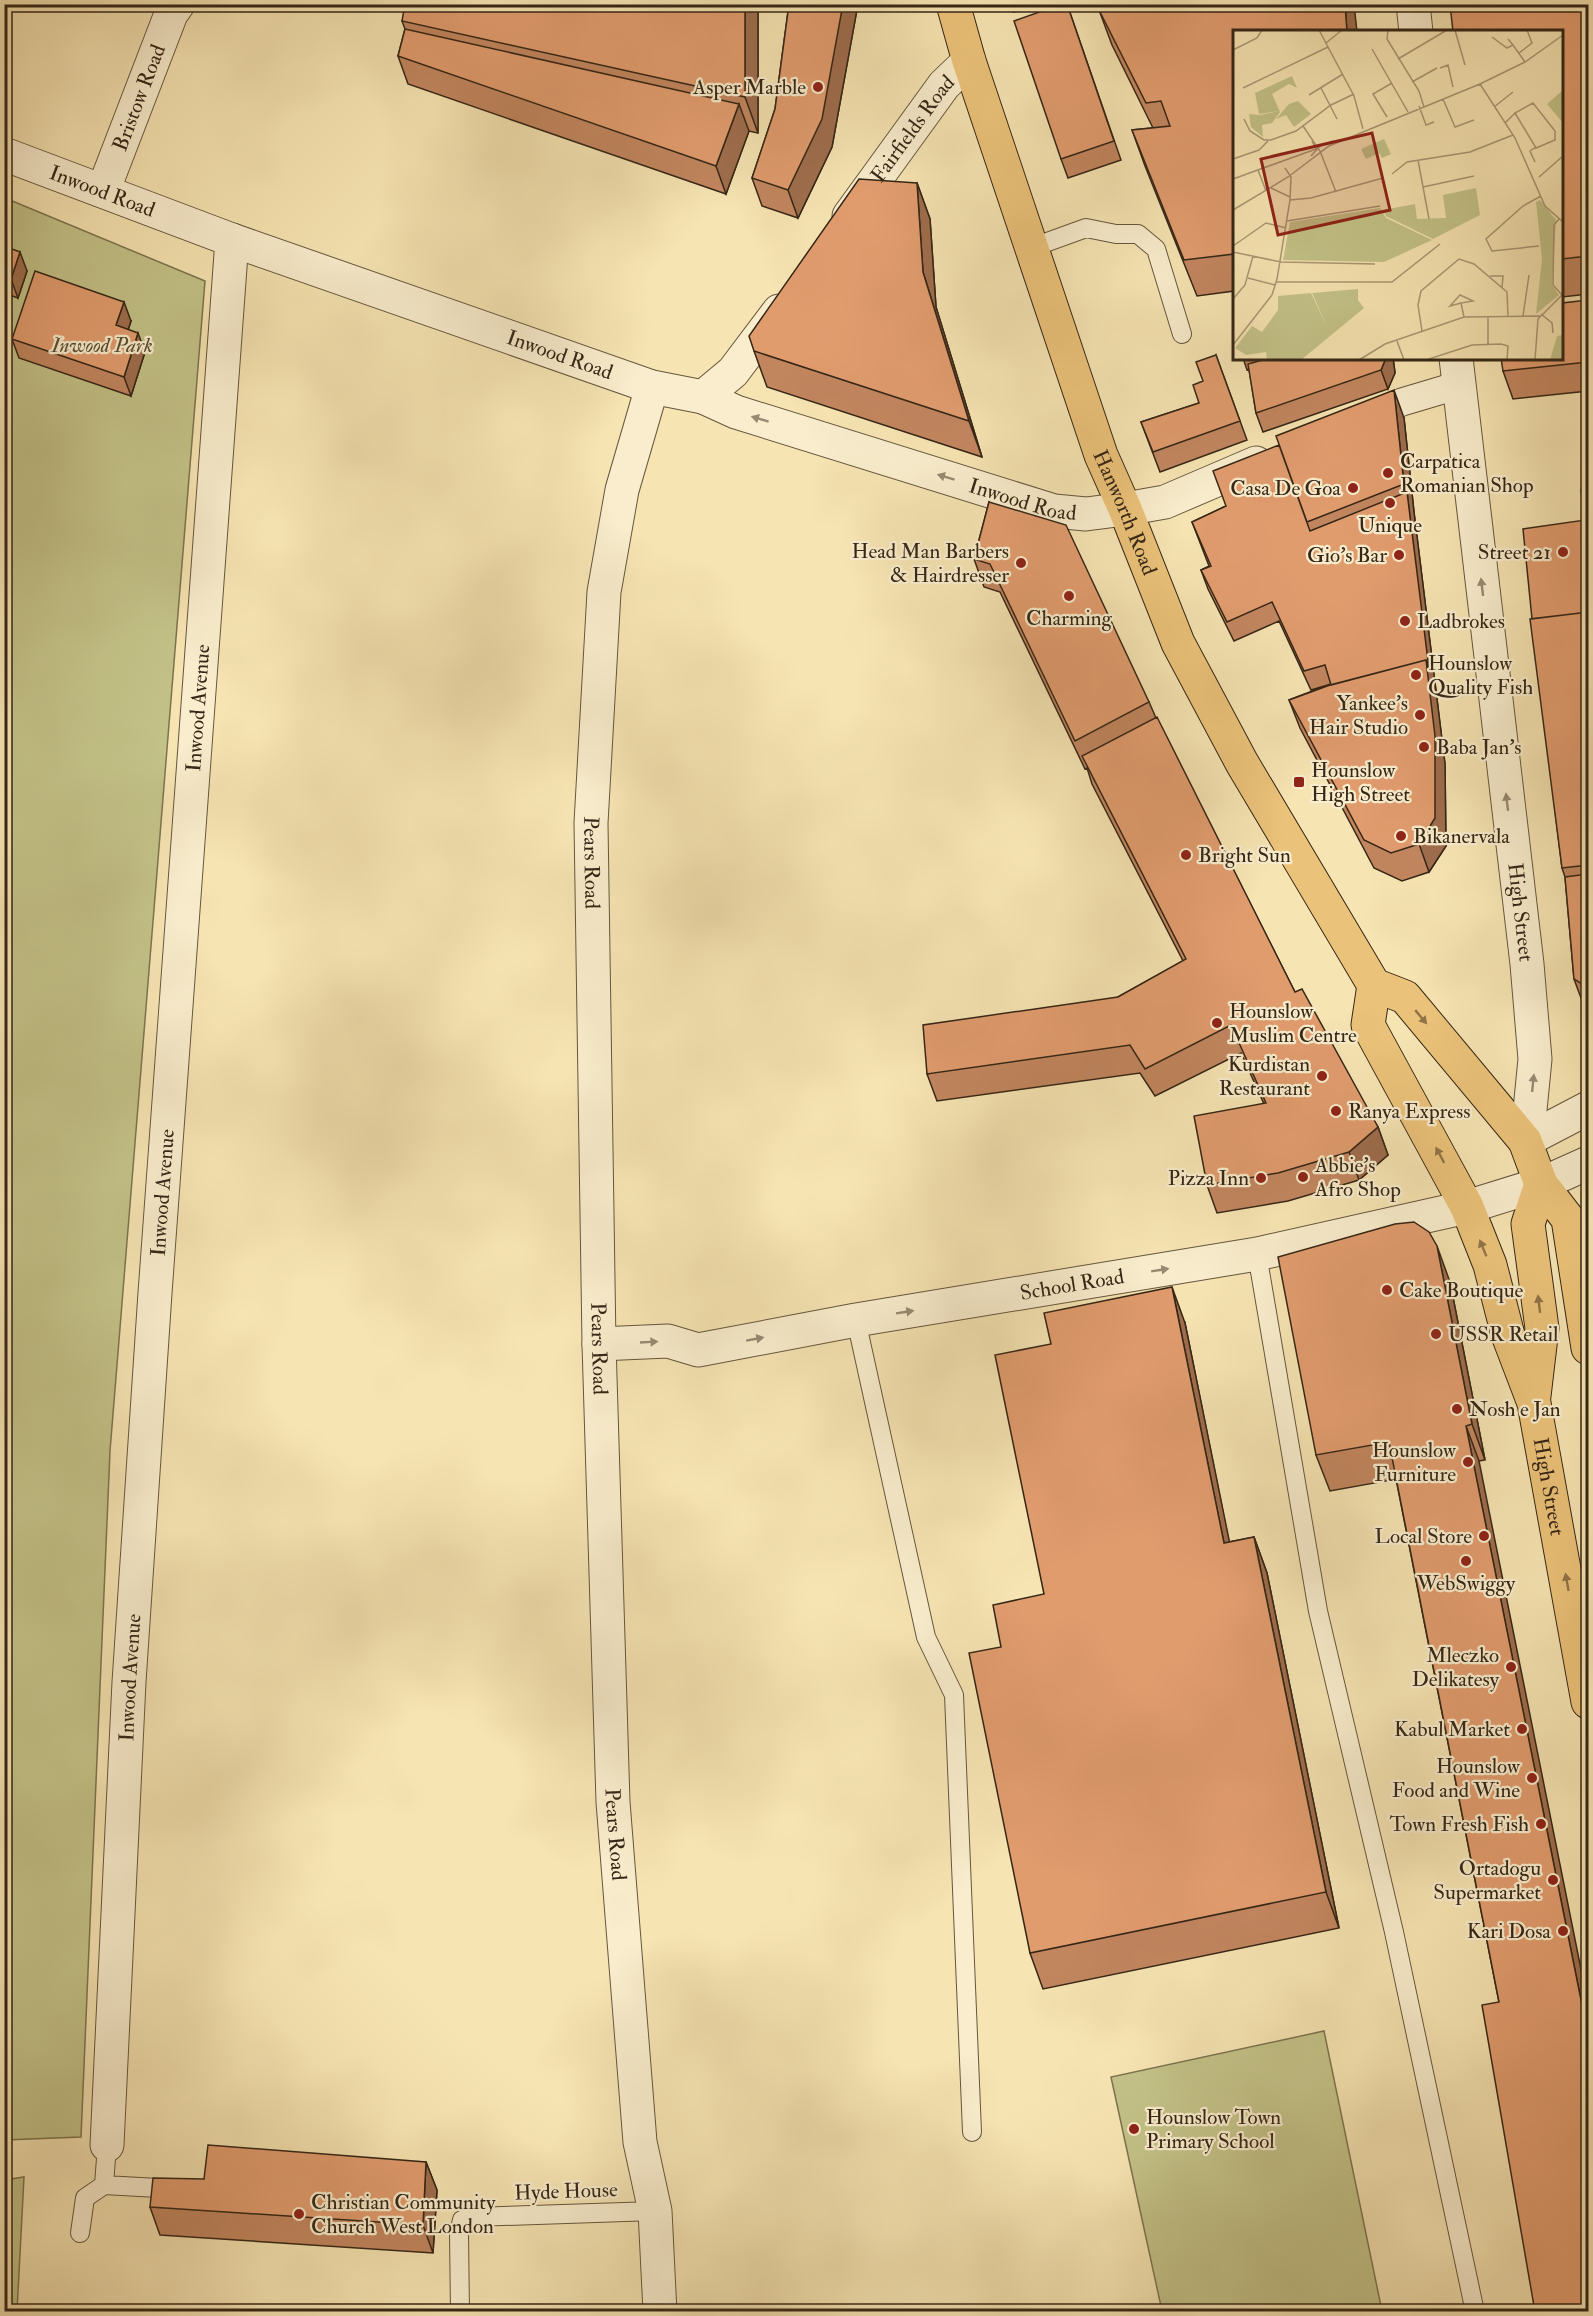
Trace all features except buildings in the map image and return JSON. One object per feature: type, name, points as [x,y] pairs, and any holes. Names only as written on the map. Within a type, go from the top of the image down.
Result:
[{"type":"main road","name":"Hanworth Road","points":[[953,4],[969,61],[1101,455],[1178,643],[1242,764],[1374,986]]},
{"type":"main road","points":[[1467,1207],[1368,1025],[1374,986],[1405,997],[1525,1141]]},
{"type":"main road","name":"High Street","points":[[1525,1141],[1541,1184],[1568,1219],[1588,1348]]},
{"type":"main road","points":[[1533,1403],[1542,1328],[1528,1224],[1541,1184]]},
{"type":"main road","name":"High Street","points":[[1467,1207],[1490,1265],[1508,1335],[1533,1403],[1588,1702]]},
{"type":"street","name":"Bristow Road","points":[[103,191],[171,14],[178,4]]},
{"type":"street","points":[[1413,4],[1416,30]]},
{"type":"street","name":"Fairfields Road","points":[[831,241],[923,112],[944,85],[969,61]]},
{"type":"street","name":"Inwood Road","points":[[4,154],[232,240],[652,387],[703,397],[736,412],[1054,511],[1086,514],[1165,502],[1284,451]]},
{"type":"street","name":"Inwood Avenue","points":[[107,2145],[130,1671],[157,1257],[232,240]]},
{"type":"street","points":[[703,397],[733,372],[796,288]]},
{"type":"street","points":[[1338,429],[1402,402],[1457,372]]},
{"type":"street","name":"High Street","points":[[1457,372],[1527,964],[1535,1059],[1525,1141]]},
{"type":"street","name":"Pears Road","points":[[652,387],[622,490],[604,592],[591,823],[599,1344],[613,1802],[640,2142],[655,2211],[660,2312]]},
{"type":"street","points":[[1525,1141],[1588,1108]]},
{"type":"street","name":"School Road","points":[[599,1344],[668,1341],[698,1350],[856,1320],[1257,1254],[1467,1207],[1541,1184],[1588,1163]]},
{"type":"lane","points":[[1031,248],[1086,228],[1116,234],[1138,234],[1156,249],[1182,334]]},
{"type":"lane","points":[[1257,1254],[1318,1611],[1394,1932],[1475,2312]]},
{"type":"lane","points":[[856,1320],[927,1637],[954,1695],[972,2132]]},
{"type":"lane","points":[[104,2186],[107,2145]]},
{"type":"lane","points":[[80,2233],[85,2198],[104,2186],[198,2189]]},
{"type":"lane","name":"Hyde House","points":[[460,2312],[459,2234],[462,2220],[474,2217],[655,2211]]},
{"type":"green space","name":"Inwood Park","points":[[5,198],[205,281],[110,1451],[81,2137],[5,2140]]},
{"type":"green space","points":[[1324,2031],[1382,2311],[1162,2311],[1111,2077]]},
{"type":"green space","points":[[24,2177],[17,2311],[5,2311],[5,2180]]},
{"type":"place","name":"Asper Marble","points":[[818,87]]},
{"type":"place","name":"Carpatica Romanian Shop","points":[[1388,473]]},
{"type":"place","name":"Casa De Goa","points":[[1353,488]]},
{"type":"place","name":"Unique","points":[[1390,503]]},
{"type":"place","name":"Street 21","points":[[1563,552]]},
{"type":"place","name":"Gio's Bar","points":[[1399,555]]},
{"type":"place","name":"Head Man Barbers & Hairdresser","points":[[1021,563]]},
{"type":"place","name":"Charming","points":[[1069,596]]},
{"type":"place","name":"Ladbrokes","points":[[1405,621]]},
{"type":"place","name":"Hounslow Quality Fish","points":[[1416,675]]},
{"type":"place","name":"Yankee's Hair Studio","points":[[1420,715]]},
{"type":"place","name":"Baba Jan's","points":[[1424,747]]},
{"type":"place","name":"Hounslow High Street","points":[[1299,782]]},
{"type":"place","name":"Bikanervala","points":[[1401,836]]},
{"type":"place","name":"Bright Sun","points":[[1186,855]]},
{"type":"place","name":"Hounslow Muslim Centre","points":[[1217,1023]]},
{"type":"place","name":"Kurdistan Restaurant","points":[[1322,1076]]},
{"type":"place","name":"Ranya Express","points":[[1336,1111]]},
{"type":"place","name":"Abbie's Afro Shop","points":[[1303,1177]]},
{"type":"place","name":"Pizza Inn","points":[[1261,1178]]},
{"type":"place","name":"Cake Boutique","points":[[1387,1290]]},
{"type":"place","name":"USSR Retail","points":[[1436,1334]]},
{"type":"place","name":"Nosh e Jan","points":[[1457,1409]]},
{"type":"place","name":"Hounslow Furniture","points":[[1468,1462]]},
{"type":"place","name":"Local Store","points":[[1484,1536]]},
{"type":"place","name":"WebSwiggy","points":[[1466,1561]]},
{"type":"place","name":"Mleczko Delikatesy","points":[[1511,1667]]},
{"type":"place","name":"Kabul Market","points":[[1522,1729]]},
{"type":"place","name":"Hounslow Food and Wine","points":[[1532,1778]]},
{"type":"place","name":"Town Fresh Fish","points":[[1541,1824]]},
{"type":"place","name":"Ortadogu Supermarket","points":[[1553,1880]]},
{"type":"place","name":"Kari Dosa","points":[[1563,1931]]},
{"type":"place","name":"Hounslow Town Primary School","points":[[1134,2129]]},
{"type":"place","name":"Christian Community Church West London","points":[[299,2214]]}]
